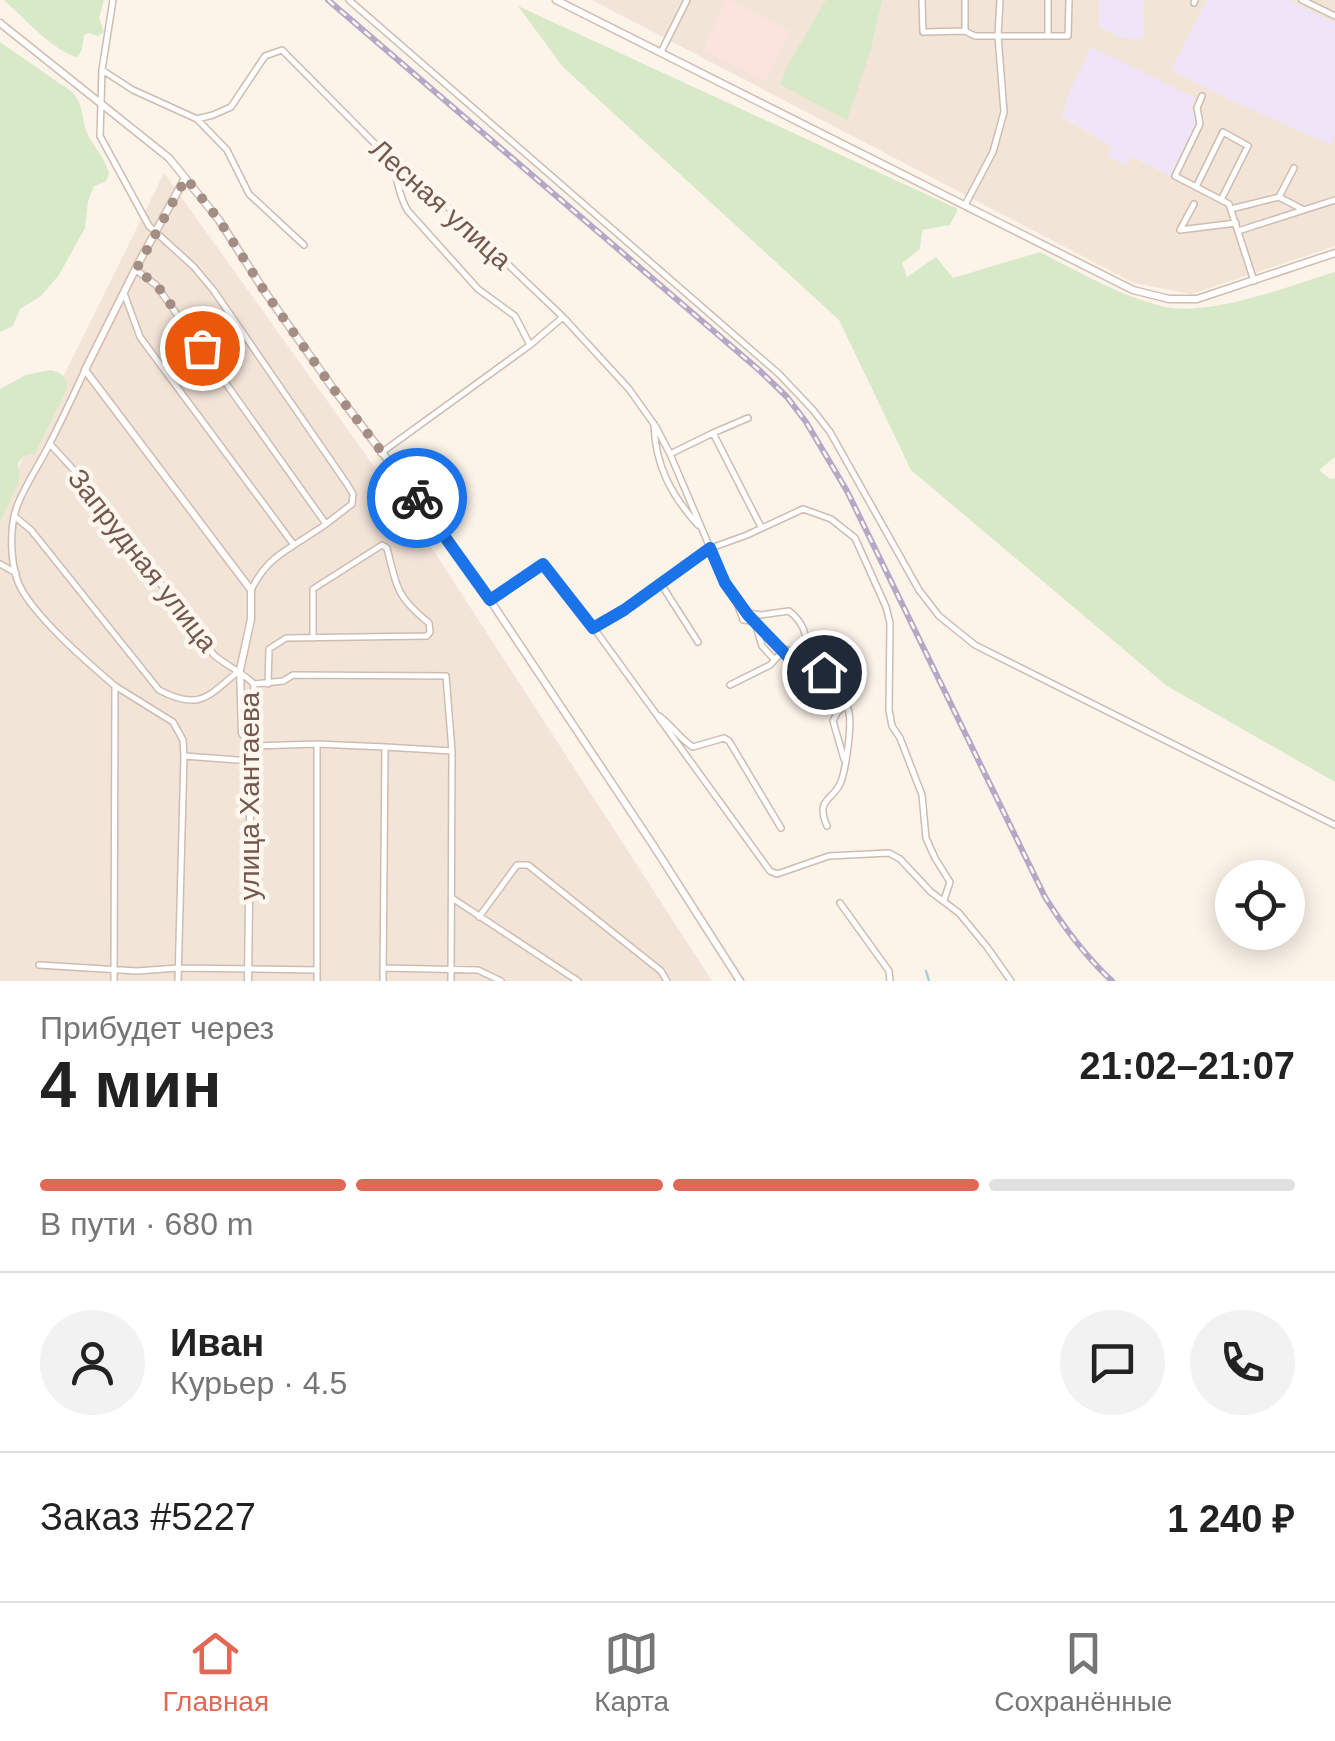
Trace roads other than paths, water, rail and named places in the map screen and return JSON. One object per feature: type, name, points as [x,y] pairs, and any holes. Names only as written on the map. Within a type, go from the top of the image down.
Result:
[{"type":"street","points":[[85,370],[251,590],[272,558],[352,504],[353,494],[347,484],[214,291],[194,267],[155,234],[100,136],[102,70],[113,0]]},
{"type":"street","points":[[349,0],[778,374],[814,410],[855,474],[919,590],[939,616],[975,645],[1335,826]]},
{"type":"street","points":[[556,0],[1132,290],[1197,299],[1335,253]]},
{"type":"street","points":[[660,52],[687,0]]},
{"type":"street","points":[[922,0],[922,32],[965,31],[975,36],[1068,36],[1069,0]]},
{"type":"street","points":[[965,0],[965,31]]},
{"type":"street","points":[[965,205],[993,152],[1004,112],[998,36],[1000,0]]},
{"type":"street","points":[[1048,0],[1048,36]]},
{"type":"street","points":[[1302,0],[1335,16]]},
{"type":"street","points":[[0,24],[169,158],[219,220],[265,292],[490,600],[740,981]]},
{"type":"street","name":"Лесная улица","points":[[198,119],[231,107],[265,56],[282,50],[391,160],[563,317],[629,389],[670,454],[725,583],[754,622],[799,668],[824,672]]},
{"type":"street","points":[[102,70],[132,90],[198,119],[227,150],[249,194],[304,244]]},
{"type":"street","points":[[1202,96],[1197,108],[1200,124],[1175,176],[1229,204],[1254,281]]},
{"type":"street","points":[[1196,187],[1223,132],[1248,146],[1221,200]]},
{"type":"street","points":[[391,160],[408,211],[478,289],[516,316],[530,345]]},
{"type":"street","points":[[1280,197],[1294,168]]},
{"type":"street","points":[[178,981],[183,740],[173,722],[115,686],[42,615],[21,590],[12,541],[17,506],[186,178]]},
{"type":"street","points":[[1231,209],[1280,197],[1302,209]]},
{"type":"street","points":[[1194,204],[1180,230],[1237,227],[1335,200]]},
{"type":"street","points":[[136,270],[156,284],[326,524]]},
{"type":"street","points":[[124,293],[140,337],[294,545]]},
{"type":"street","points":[[381,453],[563,317]]},
{"type":"street","points":[[670,454],[748,418]]},
{"type":"street","points":[[654,424],[655,447],[664,474],[688,514],[704,531]]},
{"type":"street","points":[[713,432],[761,528]]},
{"type":"street","name":"Запрудная улица","points":[[50,444],[83,480],[214,654],[240,670]]},
{"type":"street","points":[[593,628],[710,548],[803,508],[831,519],[855,538],[886,607],[890,624],[888,710],[922,795],[926,838],[950,882],[943,902]]},
{"type":"street","points":[[14,516],[159,690],[190,701],[217,692],[240,670]]},
{"type":"street","points":[[268,684],[269,649],[286,638],[313,638],[427,636],[430,632],[429,623],[404,602],[387,548],[382,545],[313,589],[313,638]]},
{"type":"street","points":[[0,564],[16,573]]},
{"type":"street","points":[[490,600],[543,564],[770,871],[777,874],[829,856],[889,853],[959,914],[1012,981]]},
{"type":"street","points":[[660,584],[698,642]]},
{"type":"street","name":"улица Хантаева","points":[[248,981],[254,684],[240,670],[251,619],[251,590]]},
{"type":"street","points":[[737,600],[743,620],[754,622],[762,646],[775,659]]},
{"type":"street","points":[[746,612],[789,612],[807,637],[804,653]]},
{"type":"street","points":[[730,685],[759,671],[781,650],[804,653],[817,660],[830,684],[843,697],[850,720],[842,780],[823,805],[822,815],[828,826]]},
{"type":"street","points":[[240,670],[242,733],[251,746],[318,744],[452,751]]},
{"type":"street","points":[[254,684],[283,681],[294,675],[446,676],[452,751],[451,981]]},
{"type":"street","points":[[114,981],[115,686]]},
{"type":"street","points":[[845,760],[834,721],[836,712],[846,704]]},
{"type":"street","points":[[654,714],[693,747],[724,738],[729,741],[781,828]]},
{"type":"street","points":[[317,981],[318,744]]},
{"type":"street","points":[[383,981],[385,747]]},
{"type":"street","points":[[184,756],[251,761]]},
{"type":"street","points":[[480,916],[517,866],[528,865],[661,971],[667,981]]},
{"type":"street","points":[[452,898],[578,981]]},
{"type":"street","points":[[840,903],[888,970],[890,981]]},
{"type":"street","points":[[39,965],[137,971],[317,970]]},
{"type":"street","points":[[383,968],[478,970],[501,981]]},
{"type":"waterway","points":[[926,971],[929,981]]},
{"type":"railway","points":[[328,0],[787,397],[847,491],[1045,897],[1076,942],[1112,981]]}]
